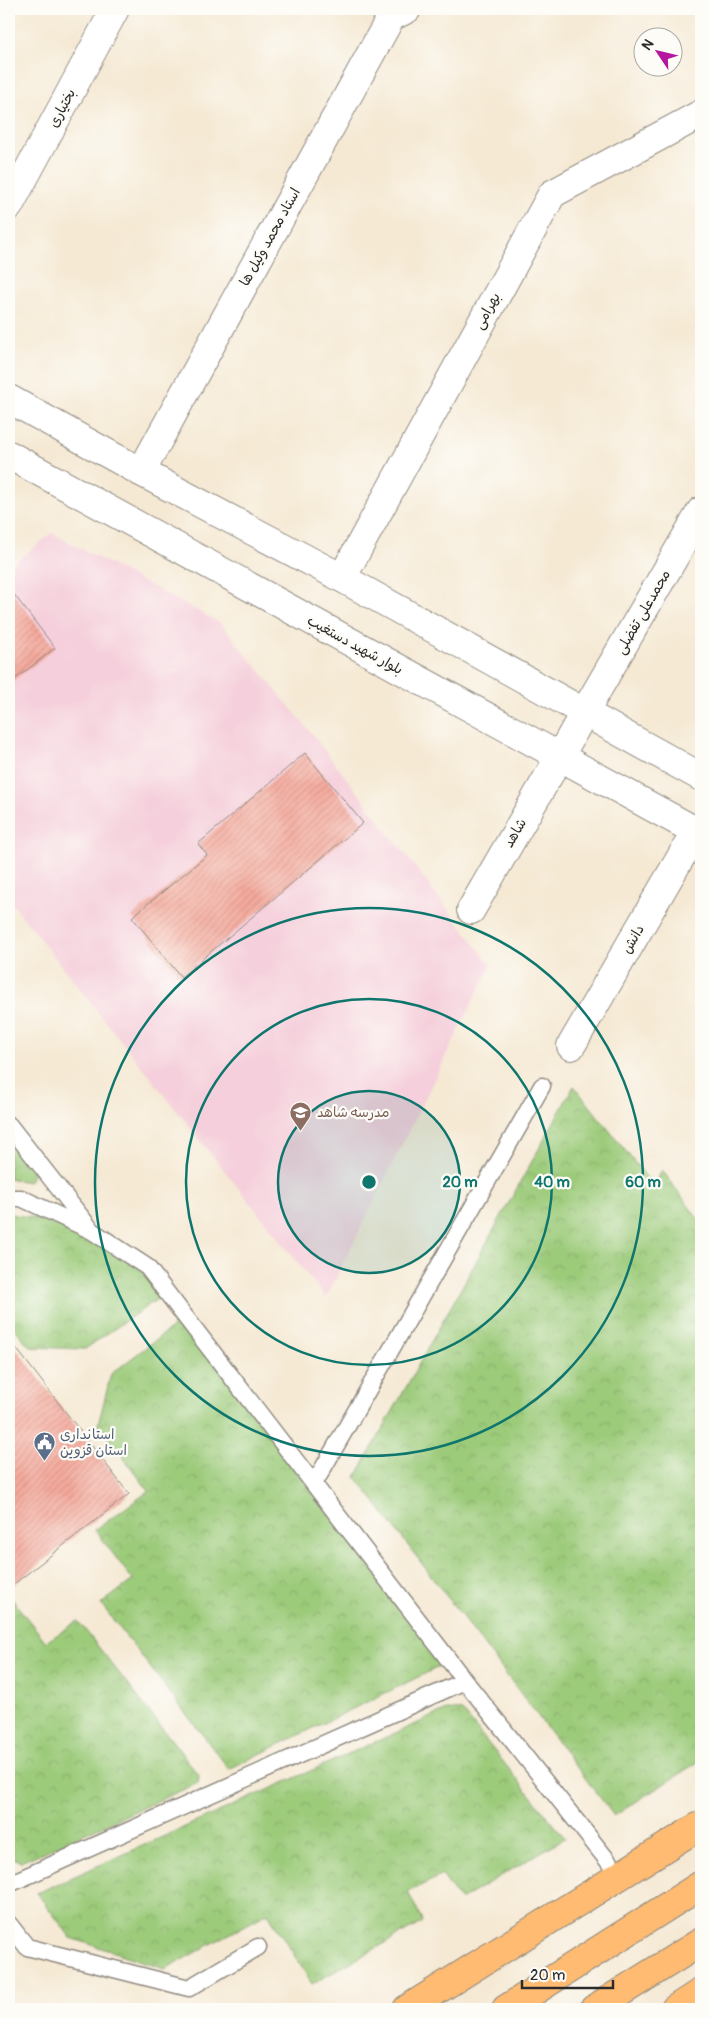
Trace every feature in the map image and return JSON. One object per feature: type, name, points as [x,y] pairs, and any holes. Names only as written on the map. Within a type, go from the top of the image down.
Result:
[{"type":"main road","points":[[407,2009],[701,1824]]},
{"type":"main road","points":[[506,2009],[701,1886]]},
{"type":"main road","points":[[594,2009],[701,1942]]},
{"type":"main road","points":[[675,2009],[701,1992]]},
{"type":"street","name":"بختیاری","points":[[9,206],[115,9]]},
{"type":"street","name":"استاد محمد وکیل ها","points":[[141,472],[391,17],[407,9]]},
{"type":"street","name":"بهرامی","points":[[342,578],[552,194],[701,114]]},
{"type":"street","points":[[9,399],[141,472],[342,578],[701,777]]},
{"type":"street","name":"بلوار شهید دستغیب","points":[[9,455],[699,833]]},
{"type":"street","name":"محمدعلی تفضلی","points":[[560,756],[701,511]]},
{"type":"street","name":"شاهد","points":[[471,910],[560,756]]},
{"type":"street","name":"دانش","points":[[571,1046],[699,833]]},
{"type":"lane","points":[[314,1484],[542,1086]]},
{"type":"lane","points":[[9,1125],[92,1231]]},
{"type":"lane","points":[[9,1198],[22,1198],[92,1231],[147,1267],[465,1681],[620,1876]]},
{"type":"lane","points":[[9,1884],[465,1681]]},
{"type":"lane","points":[[9,1924],[27,1947],[189,1988],[258,1947]]},
{"type":"path","points":[[9,2006],[22,2009]]},
{"type":"shaded area","name":"مدرسه شاهد","points":[[52,533],[220,623],[309,730],[491,965],[326,1298],[9,900],[9,567]]},
{"type":"green space","points":[[574,1086],[654,1187],[662,1170],[701,1223],[701,1760],[614,1816],[356,1477]]},
{"type":"green space","points":[[9,1135],[36,1170],[28,1182],[9,1178]]},
{"type":"green space","points":[[9,1214],[35,1218],[83,1234],[146,1273],[163,1295],[85,1349],[30,1347],[9,1321]]},
{"type":"green space","points":[[182,1320],[445,1664],[229,1769],[101,1604],[133,1580],[95,1530],[149,1491],[98,1425],[111,1374]]},
{"type":"green space","points":[[11,1598],[46,1642],[78,1621],[199,1775],[198,1783],[21,1862],[9,1855],[9,1600]]},
{"type":"green space","points":[[447,1710],[462,1711],[565,1838],[460,1900],[442,1875],[408,1892],[423,1922],[312,1984],[268,1913],[165,1969],[71,1938],[37,1893]]},
{"type":"building","points":[[9,588],[55,648],[9,684]]},
{"type":"building","points":[[305,753],[363,823],[181,977],[132,917],[207,855],[198,844]]},
{"type":"building","name":"استانداری استان قزوین","points":[[9,1339],[129,1494],[9,1588]]},
{"type":"place","name":"مدرسه شاهد","points":[[301,1131]]},
{"type":"place","name":"استانداری استان قزوین","points":[[44,1461]]}]
